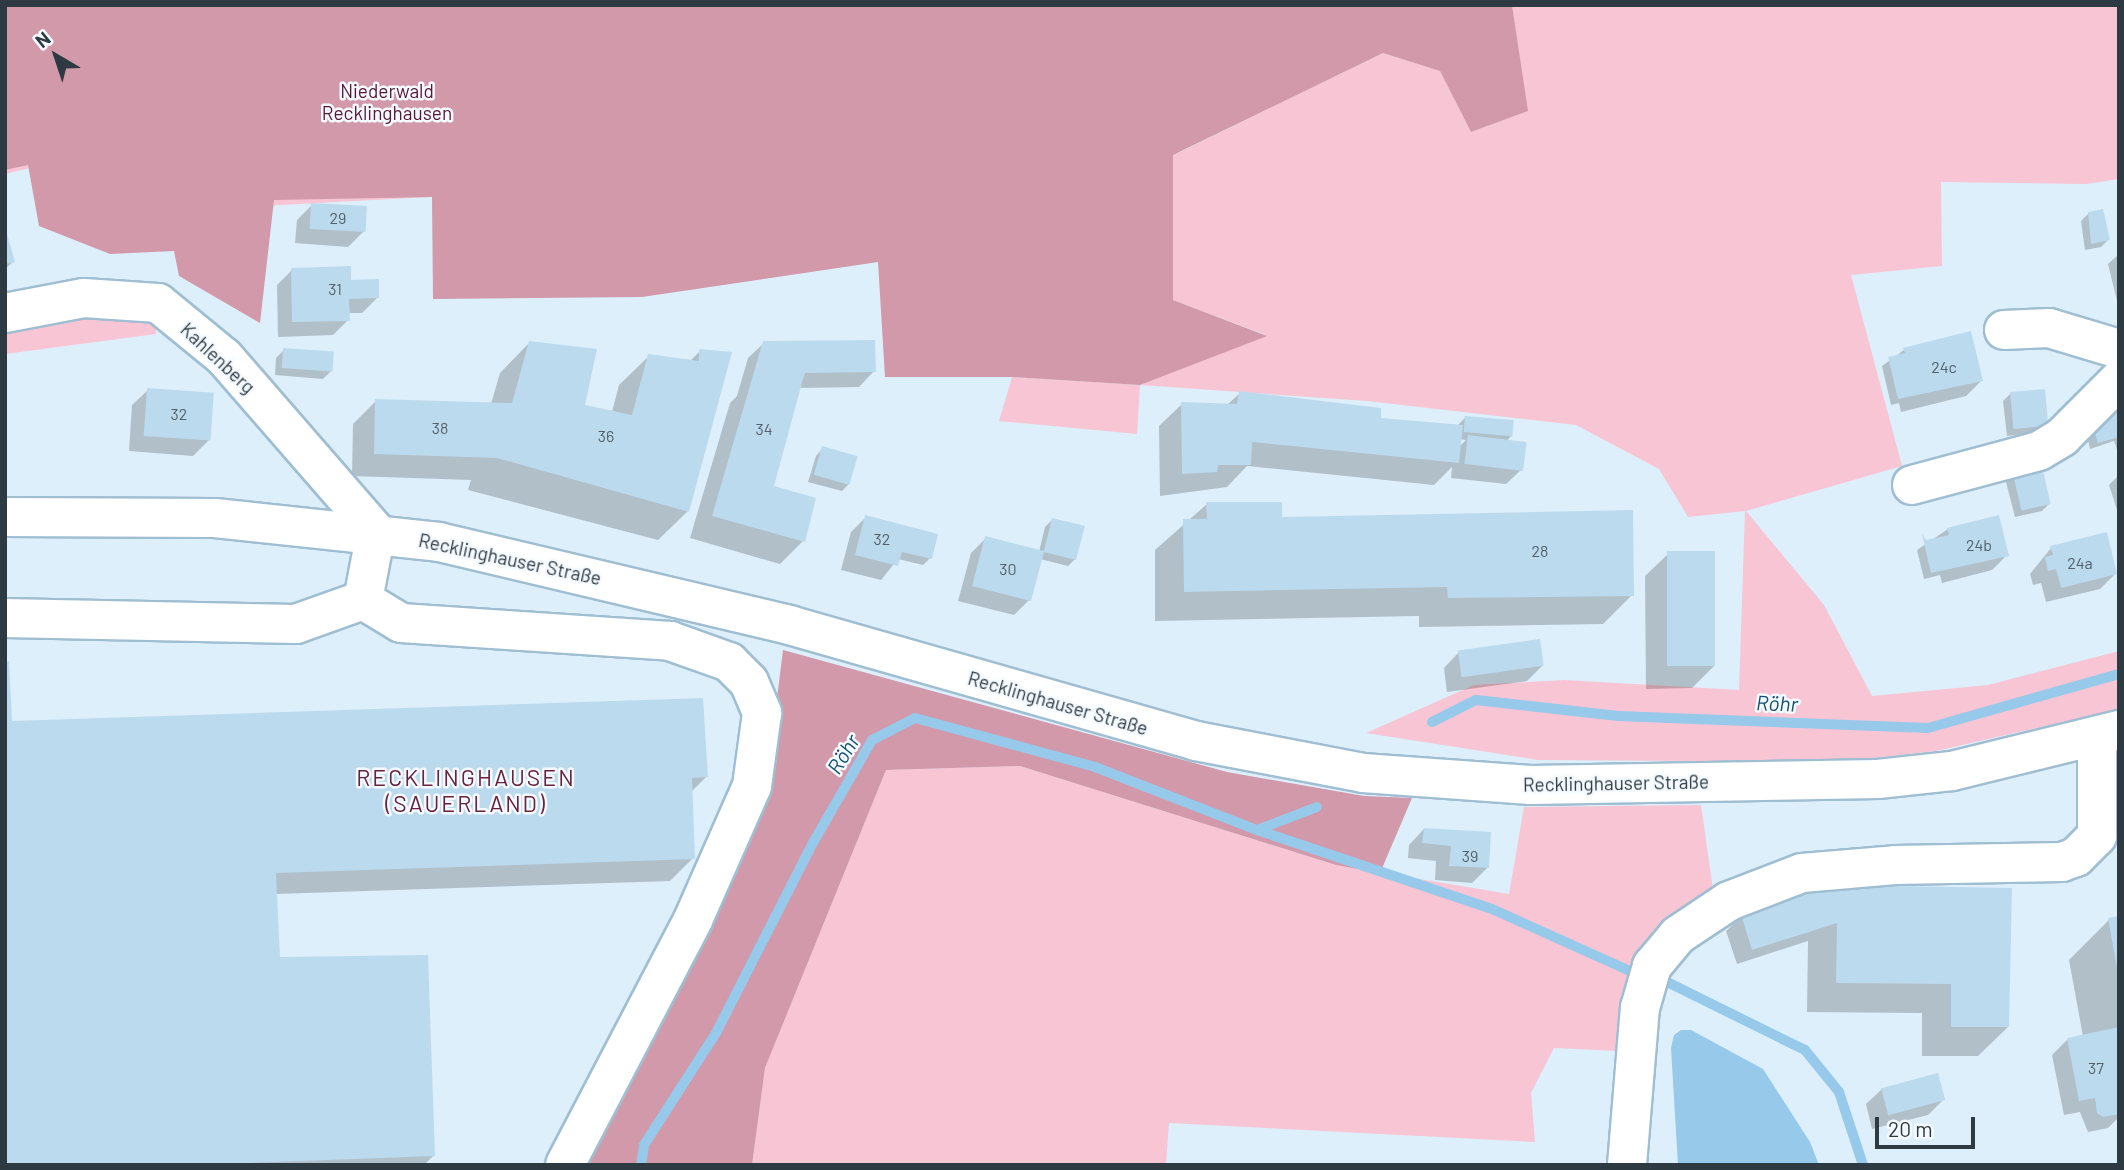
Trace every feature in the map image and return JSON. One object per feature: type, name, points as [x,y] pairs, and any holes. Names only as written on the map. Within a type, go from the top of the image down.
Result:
[{"type":"main road","name":"Kahlenberg","points":[[5,313],[83,298],[158,303],[224,358],[376,532]]},
{"type":"main road","points":[[2004,330],[2049,328],[2119,349]]},
{"type":"main road","points":[[1912,485],[2039,451],[2062,437],[2119,380]]},
{"type":"main road","name":"Recklinghauser Straße","points":[[5,517],[215,518],[376,532],[528,560],[789,625],[1196,741],[1363,773],[1531,785],[1878,779],[1952,771],[2108,733]]},
{"type":"main road","points":[[363,600],[376,532]]},
{"type":"main road","points":[[5,618],[296,624],[363,600]]},
{"type":"main road","points":[[363,600],[401,623],[670,641],[729,662],[749,682],[762,713],[746,799],[693,920],[565,1165]]},
{"type":"main road","points":[[1627,1165],[1640,1008],[1652,966],[1678,934],[1729,901],[1802,873],[1895,865],[2062,862],[2076,857],[2097,836],[2108,733]]},
{"type":"green space","name":"Niederwald Recklinghausen","points":[[5,5],[1178,153],[1383,53],[1440,71],[1471,132],[1527,111],[1512,5],[2119,5],[2119,179],[2086,184],[1941,182],[1942,266],[1851,275],[1902,466],[1746,511],[1824,605],[1872,696],[1988,685],[2119,651],[2119,709],[1936,751],[1840,762],[1538,760],[1366,733],[1474,685],[1564,680],[1739,690],[1745,511],[1688,517],[1659,469],[1576,425],[1367,401],[1140,385],[1266,335],[1173,300],[1172,185],[429,197],[262,206],[30,168],[5,174]]},
{"type":"green space","name":"Niederwald Recklinghausen","points":[[5,5],[1512,5],[1528,111],[1471,132],[1440,71],[1383,53],[1173,155],[1173,300],[1267,336],[1140,385],[1012,377],[885,377],[878,262],[642,297],[433,299],[432,197],[274,200],[260,323],[179,276],[174,251],[110,254],[39,226],[28,165],[5,170]]},
{"type":"green space","points":[[154,312],[156,334],[5,354],[5,323]]},
{"type":"green space","points":[[1012,377],[1140,385],[1137,434],[999,421]]},
{"type":"green space","points":[[783,650],[1227,772],[1364,796],[1412,798],[1380,873],[1336,865],[1020,766],[886,770],[765,1068],[752,1165],[580,1165],[767,779]]},
{"type":"green space","points":[[1020,766],[1336,865],[1509,894],[1524,807],[1701,805],[1713,890],[1669,915],[1637,953],[1618,1051],[1554,1048],[1531,1093],[1535,1142],[1169,1123],[1166,1165],[752,1165],[765,1068],[886,770]]},
{"type":"water","points":[[1681,1030],[1691,1030],[1763,1069],[1810,1142],[1819,1165],[1678,1165],[1671,1048],[1674,1035]]},
{"type":"building","points":[[311,203],[367,206],[366,232],[310,229]]},
{"type":"building","points":[[2103,209],[2110,240],[2091,244],[2088,212]]},
{"type":"building","points":[[5,227],[15,262],[5,264]]},
{"type":"building","points":[[351,266],[351,280],[379,279],[379,298],[349,299],[350,321],[292,322],[291,268]]},
{"type":"building","points":[[1971,331],[1983,381],[1898,399],[1888,357],[1905,353],[1903,348]]},
{"type":"building","points":[[875,340],[876,372],[805,373],[774,486],[816,498],[805,542],[712,516],[763,341]]},
{"type":"building","points":[[529,341],[597,349],[585,405],[632,415],[648,354],[699,361],[699,349],[732,352],[689,512],[497,458],[374,454],[375,399],[512,403]]},
{"type":"building","points":[[283,348],[334,352],[332,372],[282,368]]},
{"type":"building","points":[[147,388],[214,393],[210,441],[144,436]]},
{"type":"building","points":[[2045,389],[2048,426],[2013,429],[2010,392]]},
{"type":"building","points":[[1239,391],[1381,408],[1381,418],[1463,425],[1459,463],[1252,442],[1251,465],[1218,465],[1217,472],[1182,474],[1181,402],[1237,404]]},
{"type":"building","points":[[2119,406],[2119,437],[2098,443],[2093,426]]},
{"type":"building","points":[[1465,416],[1514,420],[1512,436],[1464,432]]},
{"type":"building","points":[[1468,435],[1527,442],[1523,471],[1464,464]]},
{"type":"building","points":[[822,446],[858,456],[849,485],[814,475]]},
{"type":"building","points":[[2041,462],[2051,504],[2021,511],[2012,469]]},
{"type":"building","points":[[1206,502],[1282,502],[1282,517],[1633,510],[1634,596],[1448,598],[1447,587],[1184,592],[1183,519],[1207,519]]},
{"type":"building","points":[[865,515],[938,534],[932,559],[902,552],[898,566],[855,555]]},
{"type":"building","points":[[1999,515],[2009,556],[1931,573],[1922,534],[1926,540],[1949,535],[1947,528]]},
{"type":"building","points":[[1052,518],[1085,526],[1076,560],[1044,552],[1031,601],[972,586],[985,536],[1044,551]]},
{"type":"building","points":[[2107,532],[2117,574],[2061,588],[2056,569],[2048,571],[2045,557],[2053,555],[2050,546]]},
{"type":"building","points":[[1667,551],[1715,551],[1715,666],[1667,666]]},
{"type":"building","points":[[1540,639],[1544,666],[1462,677],[1458,651]]},
{"type":"building","points":[[9,661],[12,721],[703,698],[708,777],[692,778],[695,859],[276,873],[280,957],[428,955],[435,1156],[198,1165],[5,1165],[5,662]]},
{"type":"building","points":[[1424,828],[1491,832],[1489,868],[1449,866],[1451,846],[1422,843]]},
{"type":"building","points":[[1837,885],[2012,888],[2009,1027],[1951,1027],[1951,984],[1836,983],[1837,923],[1752,950],[1741,914]]},
{"type":"building","points":[[2119,916],[2119,967],[2117,968],[2108,918]]},
{"type":"building","points":[[2119,1027],[2119,1114],[2103,1117],[2097,1113],[2095,1098],[2079,1101],[2067,1038]]},
{"type":"building","points":[[1938,1073],[1945,1100],[1888,1115],[1881,1088]]},
{"type":"waterway","name":"Röhr","points":[[1432,722],[1476,700],[1618,716],[1928,728],[2119,674]]},
{"type":"waterway","name":"Röhr","points":[[641,1165],[644,1145],[716,1033],[814,841],[872,740],[915,718],[1095,767],[1257,830],[1317,807]]},
{"type":"waterway","points":[[1257,830],[1492,909],[1639,975]]},
{"type":"waterway","points":[[1657,977],[1805,1050],[1839,1092],[1863,1165]]},
{"type":"district","name":"RECKLINGHAUSEN (SAUERLAND)","points":[[466,790]]}]
